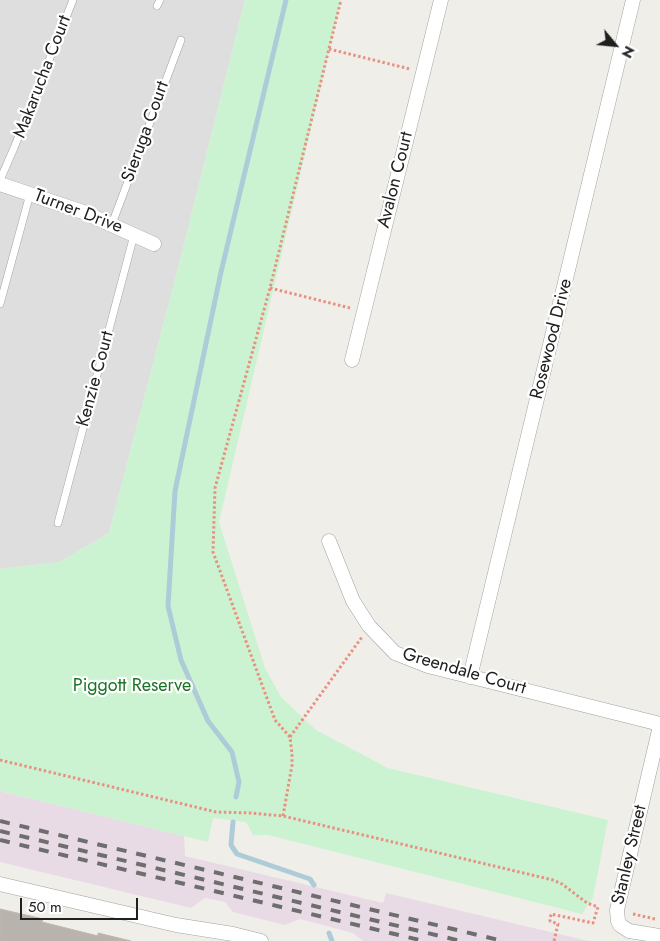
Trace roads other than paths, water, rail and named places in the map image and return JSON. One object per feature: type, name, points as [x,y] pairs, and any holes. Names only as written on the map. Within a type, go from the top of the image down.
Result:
[{"type":"street","name":"Avalon Court","points":[[352,360],[441,0]]},
{"type":"street","name":"Rosewood Drive","points":[[470,677],[633,0]]},
{"type":"street","name":"Turner Drive","points":[[0,182],[112,224],[154,244]]},
{"type":"street","name":"Greendale Court","points":[[329,541],[353,601],[369,626],[395,653],[428,666],[660,725]]},
{"type":"street","name":"Stanley Street","points":[[660,725],[617,910],[620,925],[629,930],[660,936]]},
{"type":"street","points":[[0,884],[176,925],[234,934],[260,941]]},
{"type":"lane","name":"Makarucha Court","points":[[0,182],[72,0]]},
{"type":"lane","name":"Sieruga Court","points":[[112,224],[181,40]]},
{"type":"lane","points":[[0,304],[30,194]]},
{"type":"lane","name":"Kenzie Court","points":[[58,523],[134,234]]},
{"type":"waterway","points":[[236,797],[239,782],[232,752],[208,721],[181,660],[168,606],[175,491],[221,272],[286,0]]},
{"type":"waterway","points":[[233,822],[231,845],[237,854],[310,879],[314,885]]},
{"type":"waterway","points":[[329,933],[332,941]]},
{"type":"railway","points":[[0,821],[503,941]]},
{"type":"railway","points":[[0,831],[461,941]]},
{"type":"railway","points":[[0,840],[424,941]]},
{"type":"park label","name":"Piggott Reserve","points":[[132,687]]}]
